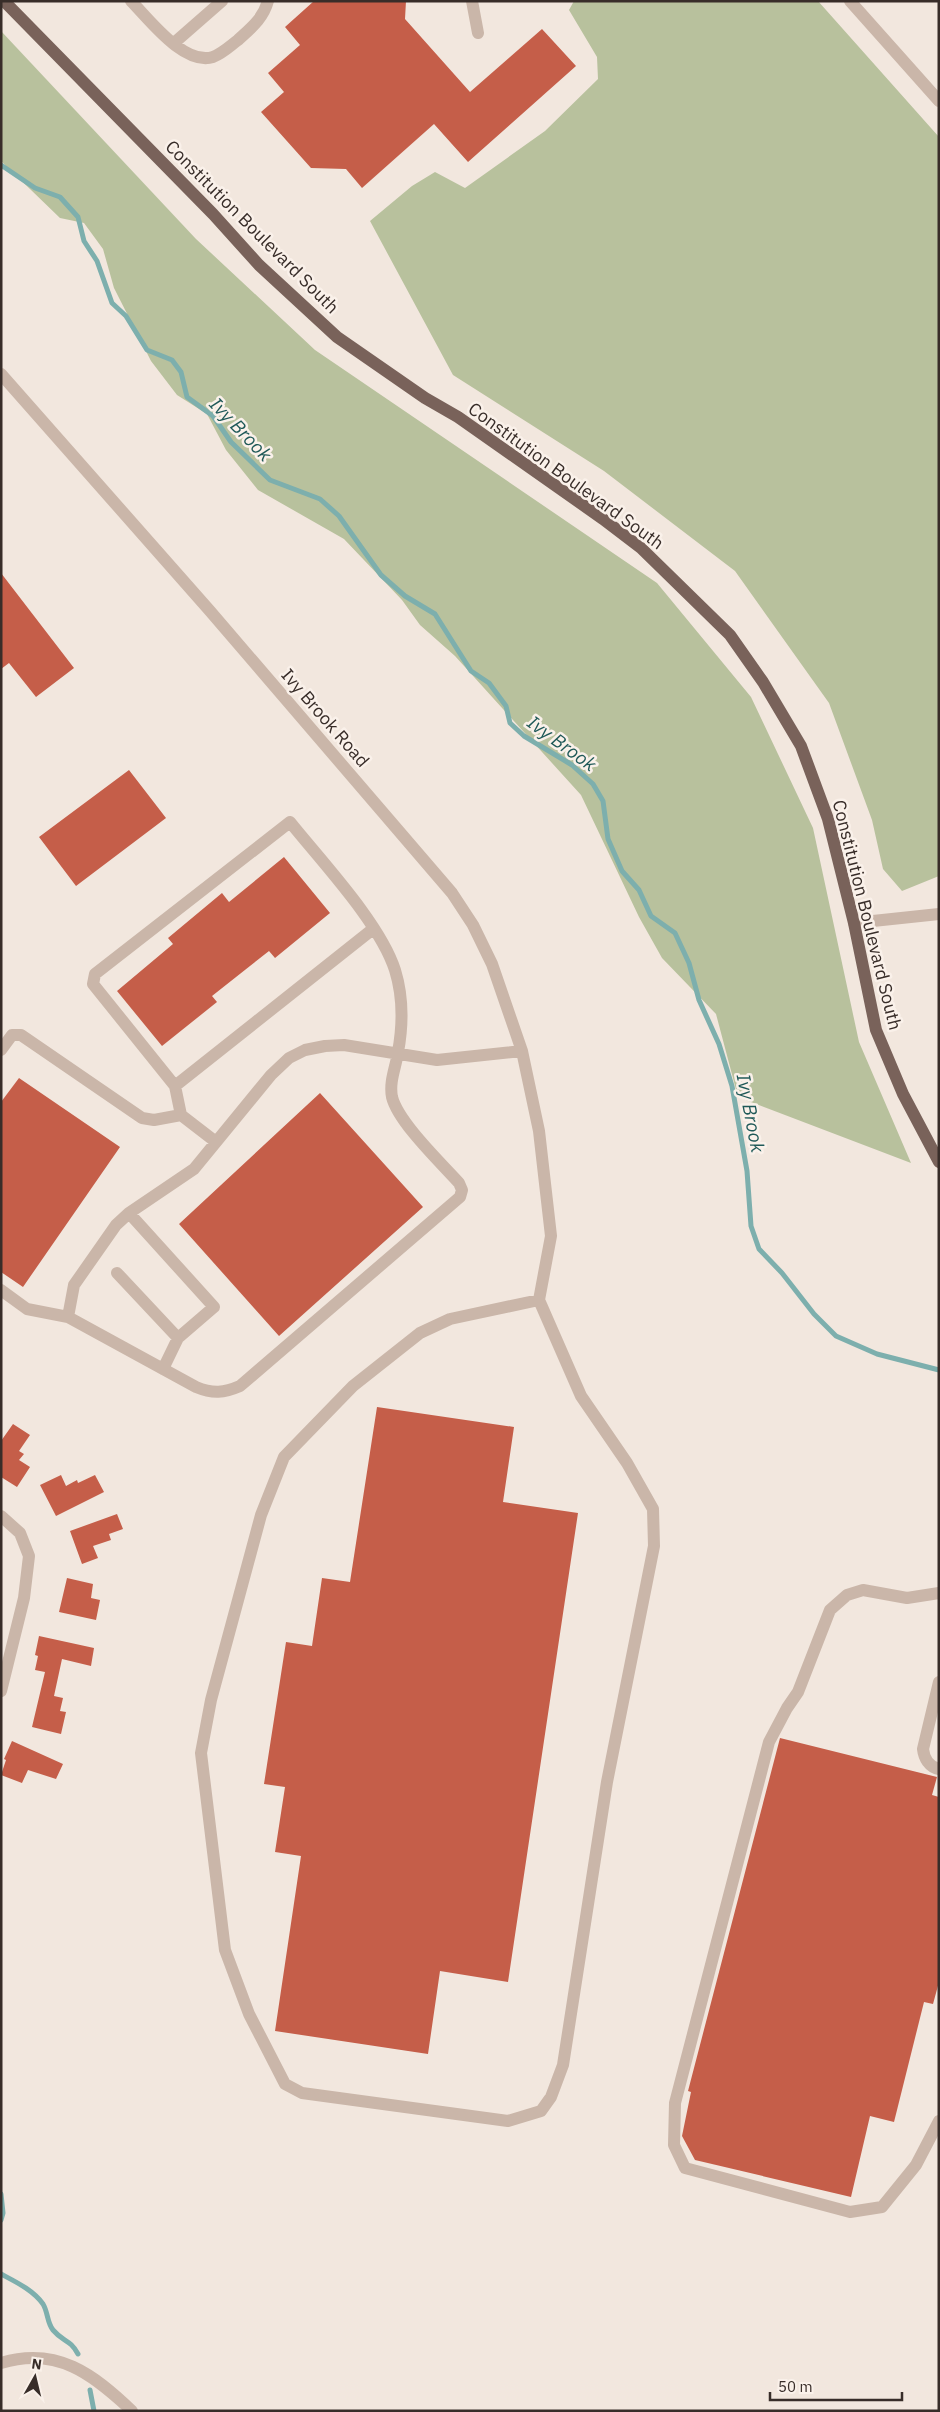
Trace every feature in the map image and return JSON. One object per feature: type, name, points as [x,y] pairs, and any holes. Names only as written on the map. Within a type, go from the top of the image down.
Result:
[{"type":"main road","name":"Constitution Boulevard South","points":[[4,1],[206,207],[259,265],[337,336],[425,398],[458,417],[611,525],[666,571],[730,635],[763,682],[801,746],[828,819],[854,922],[876,1030],[903,1094],[939,1162]]},
{"type":"street","points":[[131,1],[182,51],[193,57],[211,58],[223,52],[259,22],[268,1]]},
{"type":"street","points":[[472,1],[478,33]]},
{"type":"street","points":[[850,1],[939,101]]},
{"type":"street","points":[[174,44],[219,2]]},
{"type":"street","name":"Ivy Brook Road","points":[[1,374],[5,390],[210,611],[452,893],[473,925],[492,964],[522,1051],[539,1131],[551,1236],[539,1300]]},
{"type":"street","points":[[1,1290],[27,1309],[68,1317],[196,1387],[216,1393],[227,1392],[240,1386],[460,1197],[462,1190],[459,1183],[408,1125],[393,1098],[391,1083],[402,1024],[396,972],[388,951],[290,822],[95,974],[93,984],[176,1086],[182,1115],[216,1142]]},
{"type":"street","points":[[854,922],[939,914]]},
{"type":"street","points":[[176,1086],[373,929]]},
{"type":"street","points":[[1,1050],[12,1035],[21,1035],[142,1118],[154,1120],[182,1115]]},
{"type":"street","points":[[68,1317],[74,1286],[103,1242],[129,1213],[194,1169],[271,1075],[289,1058],[305,1050],[344,1045],[438,1060],[522,1051]]},
{"type":"street","points":[[129,1213],[214,1307],[178,1338],[163,1369]]},
{"type":"street","points":[[117,1272],[178,1338]]},
{"type":"street","points":[[539,1300],[581,1396],[627,1463],[653,1509],[654,1546],[607,1782],[563,2064],[551,2097],[542,2111],[508,2121],[302,2093],[285,2084],[249,2014],[225,1950],[201,1753],[211,1700],[261,1515],[284,1456],[353,1386],[420,1333],[450,1319],[539,1300]]},
{"type":"street","points":[[1,1516],[20,1533],[29,1556],[24,1598],[1,1691]]},
{"type":"street","points":[[939,1593],[907,1598],[863,1590],[847,1595],[830,1610],[798,1692],[786,1708],[769,1742],[675,2103],[674,2145],[685,2168],[850,2212],[882,2207],[916,2165],[939,2121]]},
{"type":"street","points":[[939,1682],[923,1749],[928,1763],[939,1769]]},
{"type":"street","points":[[1,2363],[19,2358],[50,2358],[90,2374],[132,2411]]},
{"type":"green space","points":[[574,1],[818,1],[939,137],[939,876],[902,891],[883,869],[872,820],[829,703],[735,571],[604,471],[453,375],[370,221],[412,186],[435,172],[465,188],[545,131],[598,79],[597,57],[569,10]]},
{"type":"green space","points":[[1,31],[196,239],[315,350],[657,583],[751,697],[813,828],[859,1042],[911,1163],[738,1097],[716,1014],[662,958],[639,917],[581,795],[455,656],[420,625],[402,600],[344,539],[258,490],[226,450],[207,414],[177,395],[151,361],[114,288],[103,249],[84,223],[60,218],[1,161]]},
{"type":"building","points":[[314,1],[406,1],[405,19],[470,92],[542,29],[576,66],[468,162],[434,124],[362,188],[346,169],[311,168],[261,112],[284,92],[268,73],[300,45],[285,27]]},
{"type":"building","points":[[1,573],[74,668],[36,697],[9,663],[1,669]]},
{"type":"building","points":[[129,770],[166,818],[76,886],[39,837]]},
{"type":"building","points":[[284,857],[330,913],[275,958],[269,951],[212,996],[217,1002],[162,1046],[117,991],[173,944],[168,938],[222,893],[229,902]]},
{"type":"building","points":[[19,1078],[120,1147],[23,1287],[1,1272],[1,1102]]},
{"type":"building","points":[[320,1093],[423,1207],[279,1336],[179,1224]]},
{"type":"building","points":[[377,1407],[514,1427],[503,1502],[578,1513],[508,1982],[440,1971],[428,2054],[275,2031],[301,1856],[275,1852],[285,1787],[264,1784],[286,1642],[312,1646],[322,1578],[350,1582]]},
{"type":"building","points":[[13,1424],[30,1435],[19,1451],[24,1454],[19,1460],[30,1467],[17,1487],[1,1477],[1,1441]]},
{"type":"building","points":[[61,1475],[66,1486],[77,1480],[78,1483],[95,1475],[104,1492],[56,1516],[40,1485]]},
{"type":"building","points":[[117,1514],[123,1529],[109,1534],[111,1540],[93,1546],[98,1558],[82,1564],[70,1531]]},
{"type":"building","points":[[67,1578],[93,1584],[91,1598],[100,1600],[96,1620],[59,1612]]},
{"type":"building","points":[[39,1636],[94,1648],[91,1666],[62,1659],[54,1696],[63,1698],[60,1711],[66,1712],[61,1734],[32,1727],[45,1672],[35,1670],[38,1656],[35,1655]]},
{"type":"building","points":[[780,1738],[937,1777],[932,1795],[939,1797],[939,1982],[933,2004],[924,2002],[894,2122],[870,2116],[851,2197],[695,2160],[682,2136],[691,2092],[688,2091]]},
{"type":"building","points":[[12,1741],[63,1764],[56,1779],[28,1770],[22,1783],[1,1775],[6,1760],[4,1759]]},
{"type":"waterway","name":"Ivy Brook","points":[[1,165],[35,188],[60,197],[78,217],[84,241],[97,261],[112,303],[126,316],[147,350],[172,360],[181,372],[187,397],[213,416],[231,442],[270,480],[320,499],[339,516],[381,575],[405,596],[435,614],[471,671],[489,683],[506,706],[510,723],[524,736],[572,765],[593,784],[603,801],[608,839],[622,871],[639,890],[651,916],[675,933],[689,963],[699,1000],[719,1044],[732,1086],[747,1171],[751,1226],[759,1249],[782,1273],[814,1314],[836,1336],[877,1354],[939,1370]]},
{"type":"waterway","points":[[1,2194],[3,2213],[1,2220]]},
{"type":"waterway","points":[[1,2274],[24,2287],[39,2299],[45,2307],[53,2330],[69,2343],[78,2354]]},
{"type":"waterway","points":[[90,2390],[94,2411]]}]
